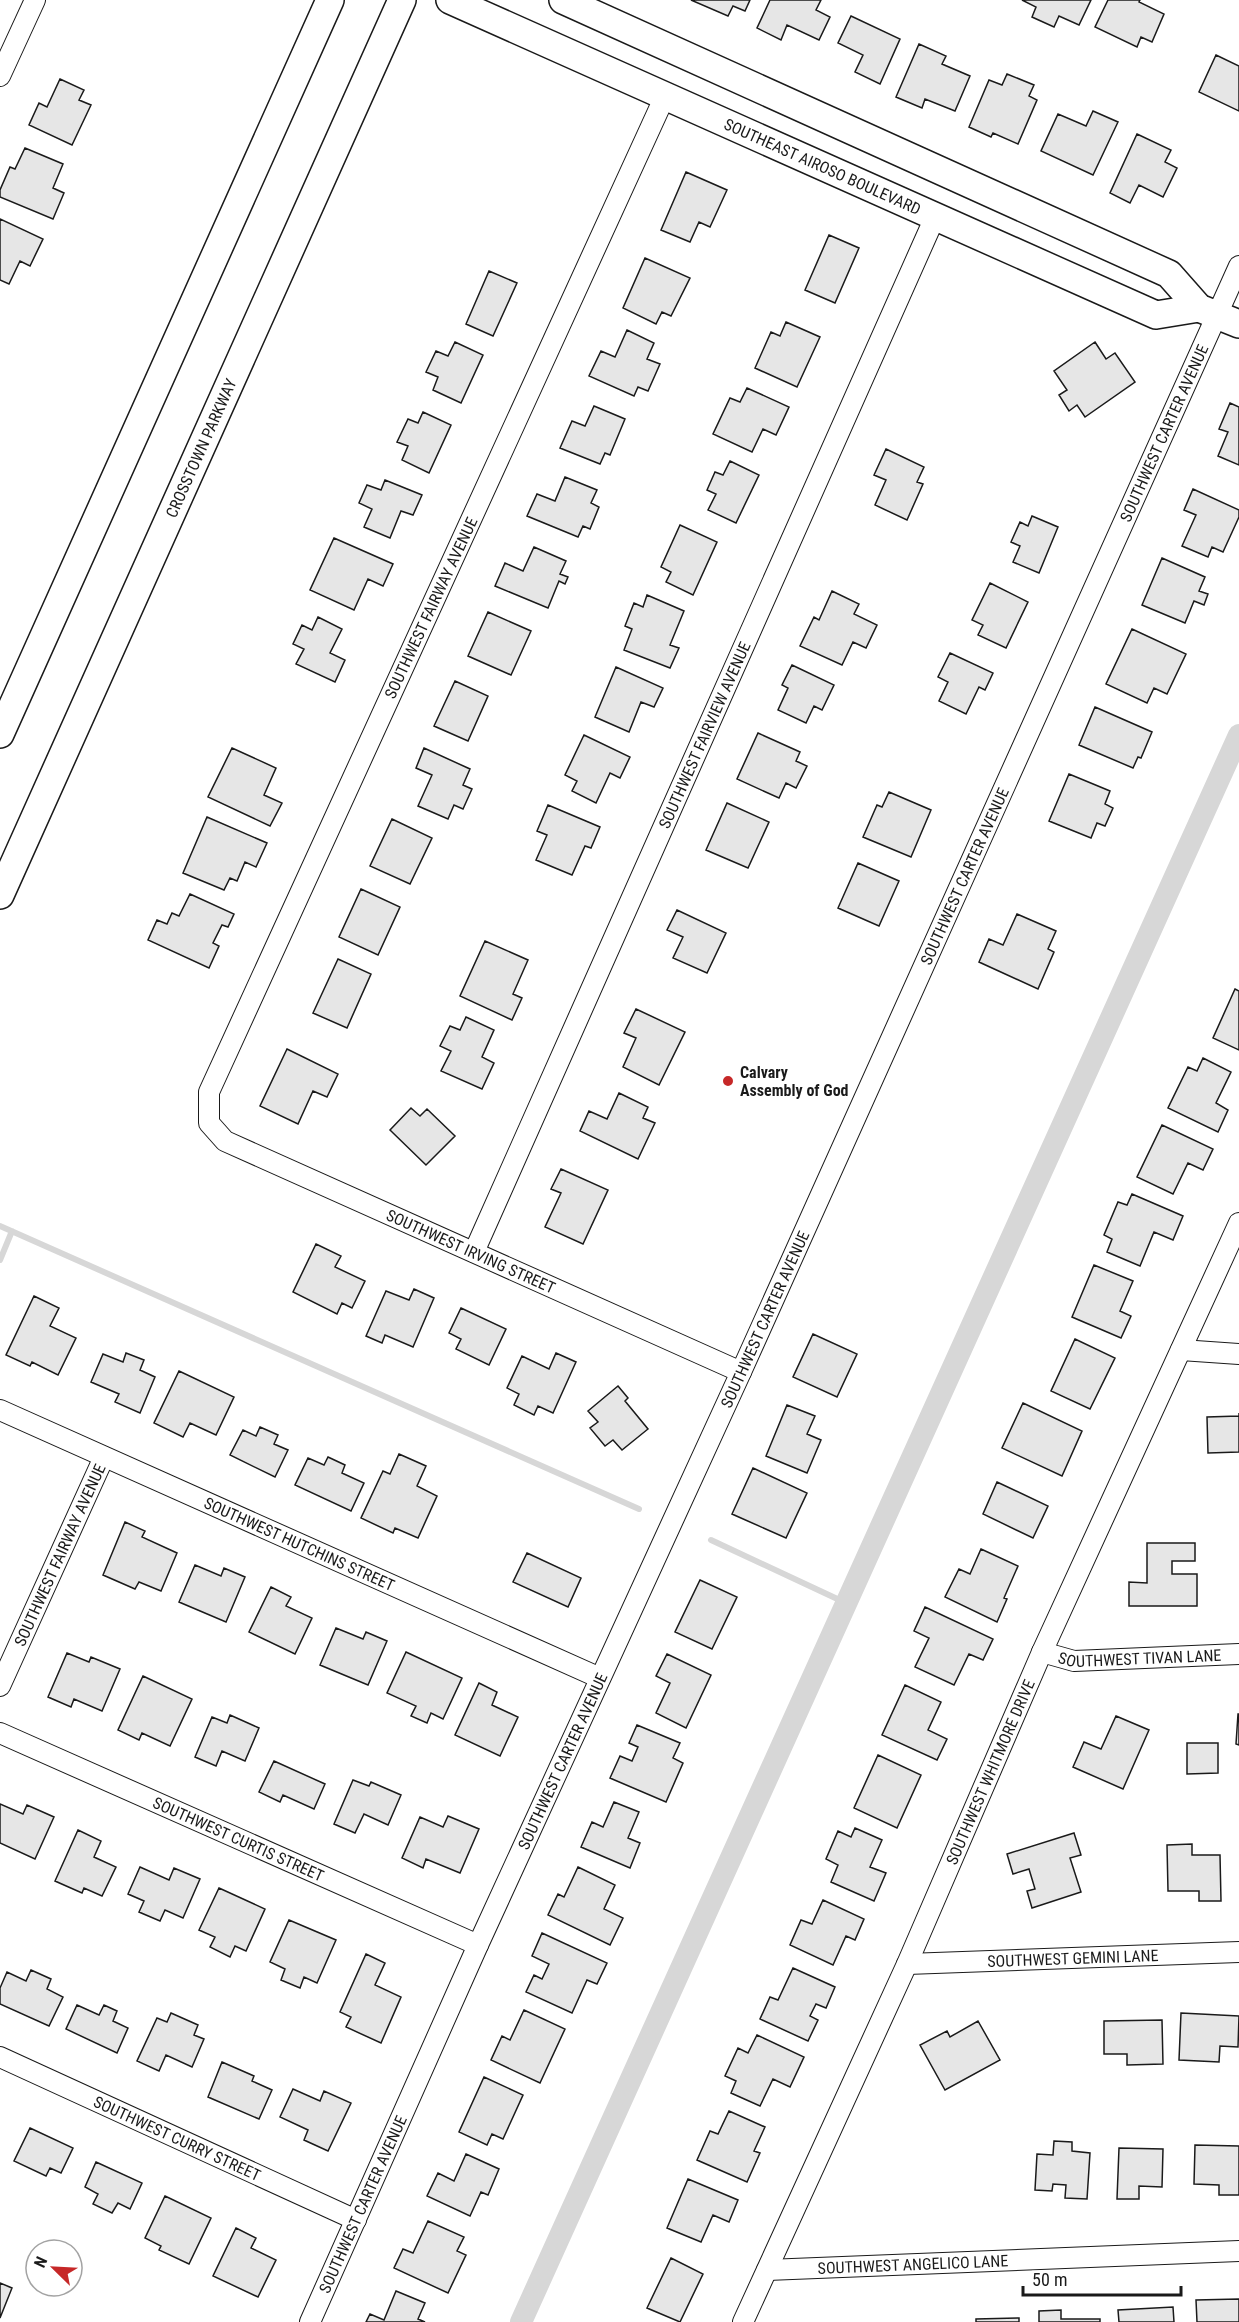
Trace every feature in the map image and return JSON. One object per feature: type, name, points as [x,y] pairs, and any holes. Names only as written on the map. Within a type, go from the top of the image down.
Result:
[{"type":"main road","points":[[0,734],[330,0]]},
{"type":"main road","name":"CROSSTOWN PARKWAY","points":[[0,895],[402,0]]},
{"type":"main road","name":"SOUTHEAST AIROSO BOULEVARD","points":[[450,0],[1155,315],[1218,316]]},
{"type":"main road","points":[[563,0],[1168,274],[1218,316]]},
{"type":"street","points":[[0,76],[35,0]]},
{"type":"street","name":"SOUTHWEST FAIRWAY AVENUE","points":[[209,1123],[209,1092],[665,96]]},
{"type":"street","name":"SOUTHWEST FAIRVIEW AVENUE","points":[[474,1252],[935,217]]},
{"type":"street","name":"SOUTHWEST CARTER AVENUE","points":[[310,2322],[478,1945],[741,1372],[1239,266]]},
{"type":"street","name":"SOUTHWEST IRVING STREET","points":[[209,1123],[225,1141],[741,1372]]},
{"type":"street","name":"SOUTHWEST WHITMORE DRIVE","points":[[743,2322],[908,1964],[1042,1652],[1239,1223]]},
{"type":"street","points":[[1181,1350],[1239,1354]]},
{"type":"street","name":"SOUTHWEST HUTCHINS STREET","points":[[0,1410],[600,1678]]},
{"type":"street","name":"SOUTHWEST FAIRWAY AVENUE","points":[[0,1686],[104,1456]]},
{"type":"street","name":"SOUTHWEST TIVAN LANE","points":[[1042,1652],[1074,1661],[1239,1654]]},
{"type":"street","name":"SOUTHWEST CURTIS STREET","points":[[0,1733],[478,1945]]},
{"type":"street","name":"SOUTHWEST GEMINI LANE","points":[[908,1964],[1239,1952]]},
{"type":"street","name":"SOUTHWEST CURRY STREET","points":[[0,2056],[356,2220]]},
{"type":"street","name":"SOUTHWEST ANGELICO LANE","points":[[767,2270],[1239,2250]]},
{"type":"building","points":[[691,0],[750,0],[745,11],[733,6],[728,16]]},
{"type":"building","points":[[770,0],[821,0],[816,10],[830,17],[819,40],[787,25],[781,40],[757,28]]},
{"type":"building","points":[[1022,0],[1091,0],[1079,25],[1059,16],[1054,27],[1032,17],[1036,7]]},
{"type":"building","points":[[1108,0],[1140,0],[1139,2],[1164,14],[1152,42],[1141,37],[1137,47],[1095,27]]},
{"type":"building","points":[[851,16],[900,39],[880,84],[855,72],[863,55],[838,43]]},
{"type":"building","points":[[919,44],[946,56],[942,64],[970,76],[955,111],[925,99],[922,108],[896,97]]},
{"type":"building","points":[[1216,55],[1239,66],[1239,111],[1199,92]]},
{"type":"building","points":[[1007,74],[1034,85],[1029,96],[1037,100],[1018,144],[993,133],[991,137],[969,127],[989,80],[1002,85]]},
{"type":"building","points":[[60,79],[84,90],[79,100],[91,105],[72,145],[29,125],[39,103],[47,107]]},
{"type":"building","points":[[1093,111],[1118,122],[1093,175],[1041,151],[1058,114],[1086,126]]},
{"type":"building","points":[[1137,134],[1171,150],[1165,162],[1177,168],[1163,197],[1139,185],[1130,203],[1110,193]]},
{"type":"building","points":[[25,148],[63,164],[53,188],[64,193],[53,219],[0,197],[0,190],[10,167],[15,169]]},
{"type":"building","points":[[686,172],[727,190],[710,227],[699,222],[690,242],[661,230]]},
{"type":"building","points":[[0,219],[43,239],[30,266],[20,261],[9,284],[0,280]]},
{"type":"building","points":[[829,235],[859,248],[835,303],[805,290]]},
{"type":"building","points":[[645,258],[690,278],[671,316],[662,312],[656,324],[623,308]]},
{"type":"building","points":[[489,271],[517,283],[493,336],[466,324]]},
{"type":"building","points":[[786,322],[820,337],[797,387],[755,368],[771,332],[780,336]]},
{"type":"building","points":[[627,330],[654,343],[647,359],[660,364],[648,391],[638,387],[634,396],[589,376],[601,351],[615,357]]},
{"type":"building","points":[[455,342],[483,355],[461,403],[433,390],[438,377],[426,372],[436,351],[448,356]]},
{"type":"building","points":[[1095,342],[1106,359],[1115,353],[1135,382],[1085,417],[1077,405],[1069,411],[1059,395],[1067,390],[1054,371]]},
{"type":"building","points":[[747,388],[789,407],[776,435],[763,429],[752,452],[713,434],[730,398],[740,402]]},
{"type":"building","points":[[1230,403],[1239,407],[1239,465],[1218,456],[1228,432],[1219,429]]},
{"type":"building","points":[[594,406],[625,419],[610,455],[605,453],[600,464],[560,448],[572,421],[585,426]]},
{"type":"building","points":[[423,412],[451,425],[429,473],[402,460],[408,446],[397,442],[408,419],[418,423]]},
{"type":"building","points":[[886,449],[924,467],[917,482],[923,484],[907,520],[875,505],[886,480],[874,475]]},
{"type":"building","points":[[730,461],[759,475],[736,523],[708,510],[716,494],[707,490],[715,472],[723,475]]},
{"type":"building","points":[[565,477],[597,490],[591,503],[599,507],[590,529],[583,526],[578,537],[527,516],[537,494],[555,501]]},
{"type":"building","points":[[385,480],[422,495],[413,515],[401,511],[390,538],[364,527],[372,509],[359,503],[367,485],[381,490]]},
{"type":"building","points":[[1193,489],[1239,510],[1239,517],[1223,552],[1212,547],[1208,557],[1182,546],[1196,515],[1184,510]]},
{"type":"building","points":[[1032,516],[1058,527],[1039,573],[1013,562],[1020,546],[1011,542],[1020,522],[1028,526]]},
{"type":"building","points":[[680,525],[717,542],[693,595],[666,582],[671,572],[661,567]]},
{"type":"building","points":[[334,538],[393,564],[383,586],[368,579],[354,610],[310,590]]},
{"type":"building","points":[[534,547],[566,561],[560,574],[568,577],[565,584],[559,581],[548,608],[495,586],[505,563],[523,571]]},
{"type":"building","points":[[1162,558],[1205,577],[1199,591],[1208,594],[1204,605],[1194,601],[1185,623],[1142,605]]},
{"type":"building","points":[[990,583],[1028,602],[1006,648],[978,635],[983,625],[972,620]]},
{"type":"building","points":[[832,591],[859,604],[854,614],[877,625],[866,648],[853,642],[842,665],[800,646],[814,617],[819,620]]},
{"type":"building","points":[[647,595],[684,611],[670,645],[679,648],[670,668],[624,650],[632,629],[625,626],[634,603],[643,607]]},
{"type":"building","points":[[488,612],[531,631],[511,675],[468,656]]},
{"type":"building","points":[[318,617],[342,629],[330,653],[345,660],[335,682],[296,664],[304,649],[293,644],[302,625],[312,630]]},
{"type":"building","points":[[1132,629],[1186,654],[1167,694],[1154,688],[1147,703],[1106,684]]},
{"type":"building","points":[[950,653],[993,673],[985,690],[979,687],[966,714],[939,701],[948,682],[938,677]]},
{"type":"building","points":[[792,665],[834,685],[822,710],[814,706],[806,723],[778,710],[788,688],[782,685]]},
{"type":"building","points":[[616,667],[663,688],[654,707],[641,702],[629,732],[595,717]]},
{"type":"building","points":[[455,681],[488,696],[468,741],[434,726]]},
{"type":"building","points":[[1095,707],[1152,732],[1141,758],[1138,757],[1133,768],[1079,745]]},
{"type":"building","points":[[758,733],[800,752],[796,761],[807,766],[796,788],[786,783],[779,798],[737,779]]},
{"type":"building","points":[[584,735],[630,757],[620,778],[610,773],[596,803],[572,791],[577,781],[565,775]]},
{"type":"building","points":[[232,748],[276,768],[264,795],[282,803],[270,826],[208,797]]},
{"type":"building","points":[[424,748],[470,769],[463,785],[472,789],[463,809],[454,805],[448,819],[418,806],[432,775],[416,768]]},
{"type":"building","points":[[1069,774],[1110,791],[1105,804],[1113,808],[1105,826],[1097,823],[1091,838],[1049,821]]},
{"type":"building","points":[[889,792],[931,810],[911,857],[863,837],[877,805],[882,807]]},
{"type":"building","points":[[727,803],[769,822],[748,868],[706,850]]},
{"type":"building","points":[[548,805],[600,827],[591,848],[585,846],[572,875],[536,860],[547,835],[537,831]]},
{"type":"building","points":[[207,817],[267,843],[256,867],[245,862],[237,881],[230,878],[224,890],[183,873]]},
{"type":"building","points":[[392,819],[432,838],[410,884],[370,866]]},
{"type":"building","points":[[858,863],[899,881],[879,926],[838,908]]},
{"type":"building","points":[[361,889],[400,907],[378,955],[339,937]]},
{"type":"building","points":[[190,894],[234,914],[228,927],[222,925],[213,943],[219,946],[209,968],[148,940],[157,920],[167,924],[172,913],[179,916]]},
{"type":"building","points":[[677,910],[726,933],[707,973],[673,958],[683,937],[667,930]]},
{"type":"building","points":[[1017,914],[1056,931],[1048,949],[1054,952],[1038,989],[979,962],[989,939],[1003,945]]},
{"type":"building","points":[[485,941],[528,960],[513,994],[522,998],[512,1020],[460,996]]},
{"type":"building","points":[[338,959],[371,974],[347,1028],[313,1013]]},
{"type":"building","points":[[1235,989],[1239,991],[1239,1050],[1213,1038]]},
{"type":"building","points":[[636,1009],[685,1032],[659,1085],[623,1067],[636,1038],[624,1033]]},
{"type":"building","points":[[466,1017],[494,1030],[482,1057],[494,1063],[482,1089],[441,1071],[451,1051],[440,1046],[450,1026],[460,1030]]},
{"type":"building","points":[[287,1049],[338,1074],[327,1097],[313,1091],[298,1124],[260,1106]]},
{"type":"building","points":[[1203,1058],[1231,1072],[1216,1103],[1228,1110],[1218,1132],[1168,1108],[1188,1067],[1197,1071]]},
{"type":"building","points":[[619,1093],[648,1107],[643,1118],[655,1123],[638,1159],[580,1131],[589,1111],[607,1119]]},
{"type":"building","points":[[411,1108],[420,1116],[427,1109],[455,1136],[426,1165],[390,1130]]},
{"type":"building","points":[[1162,1125],[1213,1149],[1203,1170],[1188,1163],[1173,1194],[1137,1177]]},
{"type":"building","points":[[561,1169],[608,1190],[583,1244],[545,1227],[561,1193],[551,1189]]},
{"type":"building","points":[[1132,1194],[1183,1216],[1173,1240],[1154,1232],[1140,1266],[1107,1252],[1112,1239],[1104,1235],[1118,1202],[1127,1205]]},
{"type":"building","points":[[316,1244],[341,1256],[335,1267],[365,1281],[352,1308],[342,1303],[337,1314],[293,1292]]},
{"type":"building","points":[[1094,1265],[1133,1281],[1120,1311],[1131,1316],[1121,1338],[1072,1317]]},
{"type":"building","points":[[414,1289],[434,1298],[413,1347],[385,1335],[382,1343],[366,1336],[386,1291],[409,1300]]},
{"type":"building","points":[[34,1296],[59,1308],[50,1326],[76,1338],[58,1375],[32,1362],[30,1366],[6,1355]]},
{"type":"building","points":[[461,1308],[506,1329],[489,1365],[456,1349],[461,1339],[449,1333]]},
{"type":"building","points":[[813,1334],[857,1354],[837,1397],[793,1377]]},
{"type":"building","points":[[1075,1339],[1115,1358],[1090,1409],[1051,1391]]},
{"type":"building","points":[[126,1353],[144,1360],[140,1370],[155,1377],[140,1413],[115,1402],[119,1394],[91,1382],[103,1354],[123,1362]]},
{"type":"building","points":[[556,1353],[576,1362],[553,1413],[538,1406],[534,1415],[514,1405],[519,1394],[507,1388],[522,1356],[549,1369]]},
{"type":"building","points":[[179,1371],[234,1397],[216,1435],[190,1423],[183,1437],[154,1423]]},
{"type":"building","points":[[618,1386],[628,1398],[625,1401],[648,1429],[622,1450],[613,1440],[605,1446],[590,1428],[598,1422],[588,1411]]},
{"type":"building","points":[[1023,1403],[1082,1431],[1062,1476],[1002,1448]]},
{"type":"building","points":[[787,1405],[815,1416],[807,1434],[821,1440],[807,1473],[766,1456]]},
{"type":"building","points":[[1239,1416],[1239,1452],[1208,1453],[1207,1417]]},
{"type":"building","points":[[260,1427],[278,1435],[274,1444],[288,1450],[275,1477],[230,1455],[243,1430],[256,1436]]},
{"type":"building","points":[[399,1454],[426,1466],[417,1486],[437,1496],[418,1538],[395,1528],[393,1533],[361,1518],[383,1471],[390,1474]]},
{"type":"building","points":[[328,1457],[345,1465],[342,1473],[364,1483],[351,1511],[295,1485],[308,1458],[324,1465]]},
{"type":"building","points":[[753,1468],[807,1493],[786,1538],[732,1514]]},
{"type":"building","points":[[997,1482],[1048,1506],[1033,1538],[983,1514]]},
{"type":"building","points":[[125,1522],[145,1531],[142,1537],[177,1553],[161,1591],[139,1582],[135,1589],[103,1575]]},
{"type":"building","points":[[1147,1543],[1195,1543],[1195,1561],[1172,1561],[1172,1574],[1197,1574],[1197,1606],[1129,1606],[1129,1582],[1147,1583]]},
{"type":"building","points":[[981,1549],[1018,1566],[1004,1598],[1007,1599],[997,1622],[945,1597],[959,1569],[970,1574]]},
{"type":"building","points":[[527,1553],[581,1578],[568,1607],[513,1582]]},
{"type":"building","points":[[195,1565],[221,1576],[224,1568],[245,1577],[226,1622],[179,1602]]},
{"type":"building","points":[[700,1580],[737,1597],[712,1649],[675,1632]]},
{"type":"building","points":[[271,1587],[291,1597],[286,1606],[312,1618],[295,1654],[249,1632]]},
{"type":"building","points":[[925,1607],[993,1639],[983,1660],[969,1654],[954,1685],[915,1667],[929,1638],[914,1631]]},
{"type":"building","points":[[336,1628],[363,1639],[366,1632],[387,1641],[368,1685],[320,1665]]},
{"type":"building","points":[[406,1652],[462,1678],[443,1719],[431,1713],[427,1723],[411,1716],[416,1706],[387,1693]]},
{"type":"building","points":[[67,1653],[89,1662],[91,1657],[120,1669],[102,1711],[74,1699],[71,1707],[48,1697]]},
{"type":"building","points":[[667,1654],[711,1675],[686,1728],[656,1713],[670,1683],[656,1676]]},
{"type":"building","points":[[143,1676],[192,1699],[170,1746],[142,1733],[139,1740],[118,1730]]},
{"type":"building","points":[[479,1683],[497,1692],[492,1705],[518,1717],[500,1756],[455,1735]]},
{"type":"building","points":[[905,1685],[941,1702],[928,1730],[947,1739],[937,1760],[882,1735]]},
{"type":"building","points":[[1239,1714],[1239,1745],[1236,1744]]},
{"type":"building","points":[[230,1715],[259,1728],[245,1761],[222,1751],[216,1766],[195,1757],[212,1717],[227,1723]]},
{"type":"building","points":[[1116,1716],[1149,1730],[1123,1789],[1073,1767],[1084,1742],[1101,1749]]},
{"type":"building","points":[[637,1725],[680,1743],[673,1758],[683,1763],[666,1802],[610,1778],[620,1756],[632,1761],[638,1747],[629,1743]]},
{"type":"building","points":[[1187,1743],[1218,1743],[1218,1773],[1187,1774]]},
{"type":"building","points":[[878,1755],[921,1775],[897,1828],[854,1808]]},
{"type":"building","points":[[274,1761],[325,1784],[314,1809],[283,1795],[280,1802],[259,1792]]},
{"type":"building","points":[[353,1780],[369,1786],[371,1782],[401,1795],[388,1825],[364,1814],[355,1833],[334,1824]]},
{"type":"building","points":[[614,1802],[639,1812],[628,1838],[640,1843],[630,1868],[581,1847],[592,1822],[603,1827]]},
{"type":"building","points":[[0,1804],[23,1814],[27,1805],[54,1817],[35,1859],[0,1843]]},
{"type":"building","points":[[448,1816],[479,1829],[460,1873],[426,1859],[423,1868],[402,1858],[420,1817],[443,1827]]},
{"type":"building","points":[[855,1828],[882,1840],[870,1867],[886,1873],[874,1901],[831,1882],[838,1865],[826,1859],[838,1831],[851,1837]]},
{"type":"building","points":[[78,1830],[101,1841],[94,1857],[116,1867],[102,1896],[84,1888],[82,1893],[55,1881]]},
{"type":"building","points":[[1074,1833],[1081,1855],[1070,1858],[1081,1892],[1032,1908],[1027,1891],[1035,1889],[1029,1869],[1013,1874],[1007,1854]]},
{"type":"building","points":[[1192,1844],[1192,1855],[1220,1855],[1221,1901],[1199,1901],[1199,1891],[1168,1891],[1167,1845]]},
{"type":"building","points":[[140,1867],[169,1880],[174,1868],[200,1879],[183,1918],[165,1910],[160,1921],[139,1912],[144,1901],[128,1894]]},
{"type":"building","points":[[578,1867],[615,1885],[604,1909],[623,1918],[610,1945],[548,1915],[558,1894],[564,1897]]},
{"type":"building","points":[[219,1888],[265,1909],[246,1951],[235,1946],[230,1957],[210,1947],[215,1937],[199,1930]]},
{"type":"building","points":[[823,1900],[864,1919],[855,1940],[846,1936],[833,1965],[790,1945],[801,1920],[812,1924]]},
{"type":"building","points":[[289,1920],[336,1940],[317,1983],[304,1977],[300,1988],[281,1980],[285,1969],[270,1962]]},
{"type":"building","points":[[542,1933],[607,1963],[597,1984],[587,1980],[572,2013],[526,1992],[534,1975],[542,1979],[549,1964],[532,1956]]},
{"type":"building","points":[[366,1954],[385,1963],[375,1985],[401,1997],[381,2043],[346,2027],[351,2017],[340,2012]]},
{"type":"building","points":[[793,1968],[835,1987],[826,2008],[816,2004],[810,2016],[818,2020],[808,2041],[760,2019],[770,1997],[778,2000]]},
{"type":"building","points":[[31,1970],[51,1979],[47,1989],[63,1997],[49,2026],[0,2004],[0,1988],[7,1972],[26,1981]]},
{"type":"building","points":[[77,2005],[99,2015],[104,2005],[117,2011],[113,2021],[128,2028],[117,2053],[66,2029]]},
{"type":"building","points":[[524,2010],[565,2029],[540,2083],[491,2060],[502,2036],[510,2040]]},
{"type":"building","points":[[171,2013],[198,2025],[194,2035],[204,2039],[192,2067],[166,2055],[159,2071],[137,2061],[157,2018],[167,2022]]},
{"type":"building","points":[[1181,2013],[1239,2016],[1238,2047],[1220,2046],[1219,2062],[1179,2060]]},
{"type":"building","points":[[1162,2020],[1163,2064],[1127,2065],[1127,2054],[1104,2054],[1104,2021]]},
{"type":"building","points":[[978,2021],[1000,2060],[945,2090],[920,2045],[947,2031],[950,2037]]},
{"type":"building","points":[[757,2035],[804,2057],[790,2087],[773,2079],[760,2106],[731,2093],[736,2081],[725,2076],[738,2048],[748,2053]]},
{"type":"building","points":[[222,2062],[254,2076],[252,2081],[272,2090],[259,2119],[208,2097]]},
{"type":"building","points":[[484,2077],[523,2095],[503,2139],[492,2134],[487,2145],[459,2132]]},
{"type":"building","points":[[293,2089],[320,2101],[324,2091],[351,2103],[328,2151],[304,2140],[308,2130],[280,2117]]},
{"type":"building","points":[[729,2111],[765,2127],[754,2151],[760,2153],[747,2182],[697,2160],[710,2131],[718,2134]]},
{"type":"building","points":[[30,2128],[73,2148],[61,2173],[50,2168],[46,2176],[14,2161]]},
{"type":"building","points":[[1054,2141],[1072,2142],[1072,2151],[1090,2153],[1087,2199],[1065,2198],[1066,2185],[1053,2184],[1052,2191],[1035,2190],[1037,2154],[1053,2155]]},
{"type":"building","points":[[1195,2145],[1239,2146],[1239,2195],[1219,2195],[1219,2185],[1194,2184]]},
{"type":"building","points":[[1119,2148],[1163,2149],[1162,2187],[1139,2186],[1139,2199],[1117,2199]]},
{"type":"building","points":[[466,2154],[499,2169],[488,2195],[481,2192],[470,2216],[427,2196],[438,2173],[454,2181]]},
{"type":"building","points":[[96,2162],[142,2183],[130,2209],[118,2203],[112,2213],[93,2204],[98,2194],[85,2187]]},
{"type":"building","points":[[688,2179],[738,2200],[729,2222],[713,2215],[701,2242],[667,2228]]},
{"type":"building","points":[[165,2196],[211,2218],[189,2264],[159,2250],[161,2246],[145,2238]]},
{"type":"building","points":[[428,2221],[464,2237],[457,2251],[466,2255],[448,2293],[394,2268],[403,2249],[413,2253]]},
{"type":"building","points":[[236,2228],[256,2238],[251,2248],[276,2260],[258,2297],[213,2276]]},
{"type":"building","points":[[671,2258],[703,2274],[680,2322],[647,2308]]},
{"type":"building","points":[[0,2283],[12,2288],[0,2318]]},
{"type":"building","points":[[396,2291],[425,2303],[418,2319],[425,2322],[366,2322],[370,2314],[384,2320]]},
{"type":"building","points":[[1239,2299],[1239,2322],[1197,2322],[1196,2300]]},
{"type":"building","points":[[1173,2307],[1174,2322],[1119,2322],[1118,2310]]},
{"type":"building","points":[[1061,2310],[1061,2319],[1100,2319],[1100,2322],[1039,2322],[1039,2311]]},
{"type":"building","points":[[1019,2318],[1019,2322],[976,2322],[976,2319]]},
{"type":"waterway","points":[[521,2322],[1239,735]]},
{"type":"waterway","points":[[0,1226],[639,1509]]},
{"type":"waterway","points":[[0,1260],[12,1231]]},
{"type":"waterway","points":[[711,1540],[846,1603]]},
{"type":"place","name":"Calvary Assembly of God","points":[[728,1081]]}]
